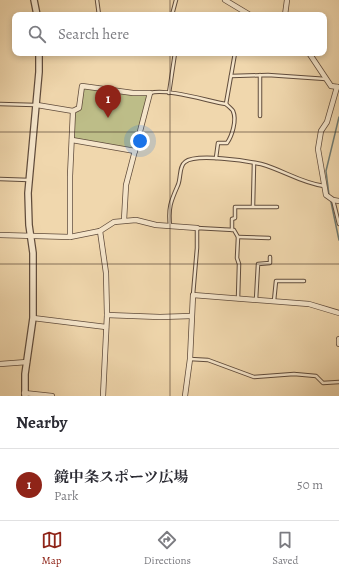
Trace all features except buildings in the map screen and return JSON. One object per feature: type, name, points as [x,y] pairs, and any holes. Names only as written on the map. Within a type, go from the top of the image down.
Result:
[{"type":"street","points":[[34,0],[36,12]]},
{"type":"street","points":[[226,0],[241,12]]},
{"type":"street","points":[[286,12],[288,0]]},
{"type":"street","points":[[39,56],[37,105],[29,180],[29,225],[33,253],[33,318],[27,362],[25,394],[52,396]]},
{"type":"street","points":[[312,56],[317,62],[331,86],[338,87],[327,122],[321,131],[318,149],[326,195],[333,200],[339,201]]},
{"type":"street","points":[[37,105],[73,111],[79,108],[82,86],[133,93],[150,93],[126,185],[124,220]]},
{"type":"street","points":[[70,237],[73,111]]},
{"type":"street","points":[[72,140],[135,151]]},
{"type":"street","points":[[0,235],[70,237],[100,231],[114,222],[124,220],[136,220],[170,226],[197,228]]},
{"type":"street","points":[[100,231],[106,273],[107,315],[103,396]]},
{"type":"street","points":[[185,396],[190,359],[193,295],[309,304],[339,313]]},
{"type":"street","points":[[107,315],[160,317],[191,316]]},
{"type":"street","points":[[33,318],[106,327]]},
{"type":"street","points":[[0,364],[27,362]]},
{"type":"lane","points":[[97,0],[99,12]]},
{"type":"lane","points":[[173,12],[176,0]]},
{"type":"lane","points":[[169,93],[174,56]]},
{"type":"lane","points":[[226,104],[234,56]]},
{"type":"lane","points":[[231,76],[260,75],[326,79]]},
{"type":"lane","points":[[260,75],[260,116]]},
{"type":"lane","points":[[150,93],[155,91],[169,93],[226,104],[233,111],[234,116],[232,136],[227,143],[218,143],[216,158]]},
{"type":"lane","points":[[0,104],[37,105]]},
{"type":"lane","points":[[170,226],[169,216],[172,194],[178,184],[183,164],[186,160],[216,158],[254,163],[277,170],[309,184],[324,186]]},
{"type":"lane","points":[[253,206],[254,163]]},
{"type":"lane","points":[[0,179],[29,180]]},
{"type":"lane","points":[[333,200],[339,224]]},
{"type":"lane","points":[[232,230],[232,218],[235,218],[235,207],[277,207]]},
{"type":"lane","points":[[193,295],[197,228],[234,230],[238,237],[237,258],[240,264],[238,299]]},
{"type":"lane","points":[[238,237],[269,238]]},
{"type":"lane","points":[[256,300],[258,264],[270,263],[270,257]]},
{"type":"lane","points":[[274,302],[276,281],[304,281]]},
{"type":"lane","points":[[190,359],[208,360],[254,377],[294,374],[316,376],[323,383],[339,382]]},
{"type":"green space","points":[[82,86],[149,96],[135,151],[72,140],[73,111],[79,108]]},
{"type":"waterway","points":[[329,195],[326,171],[339,117]]},
{"type":"waterway","points":[[331,202],[339,240]]},
{"type":"place","name":"鏡中条スポーツ広場","points":[[108,118]]}]
